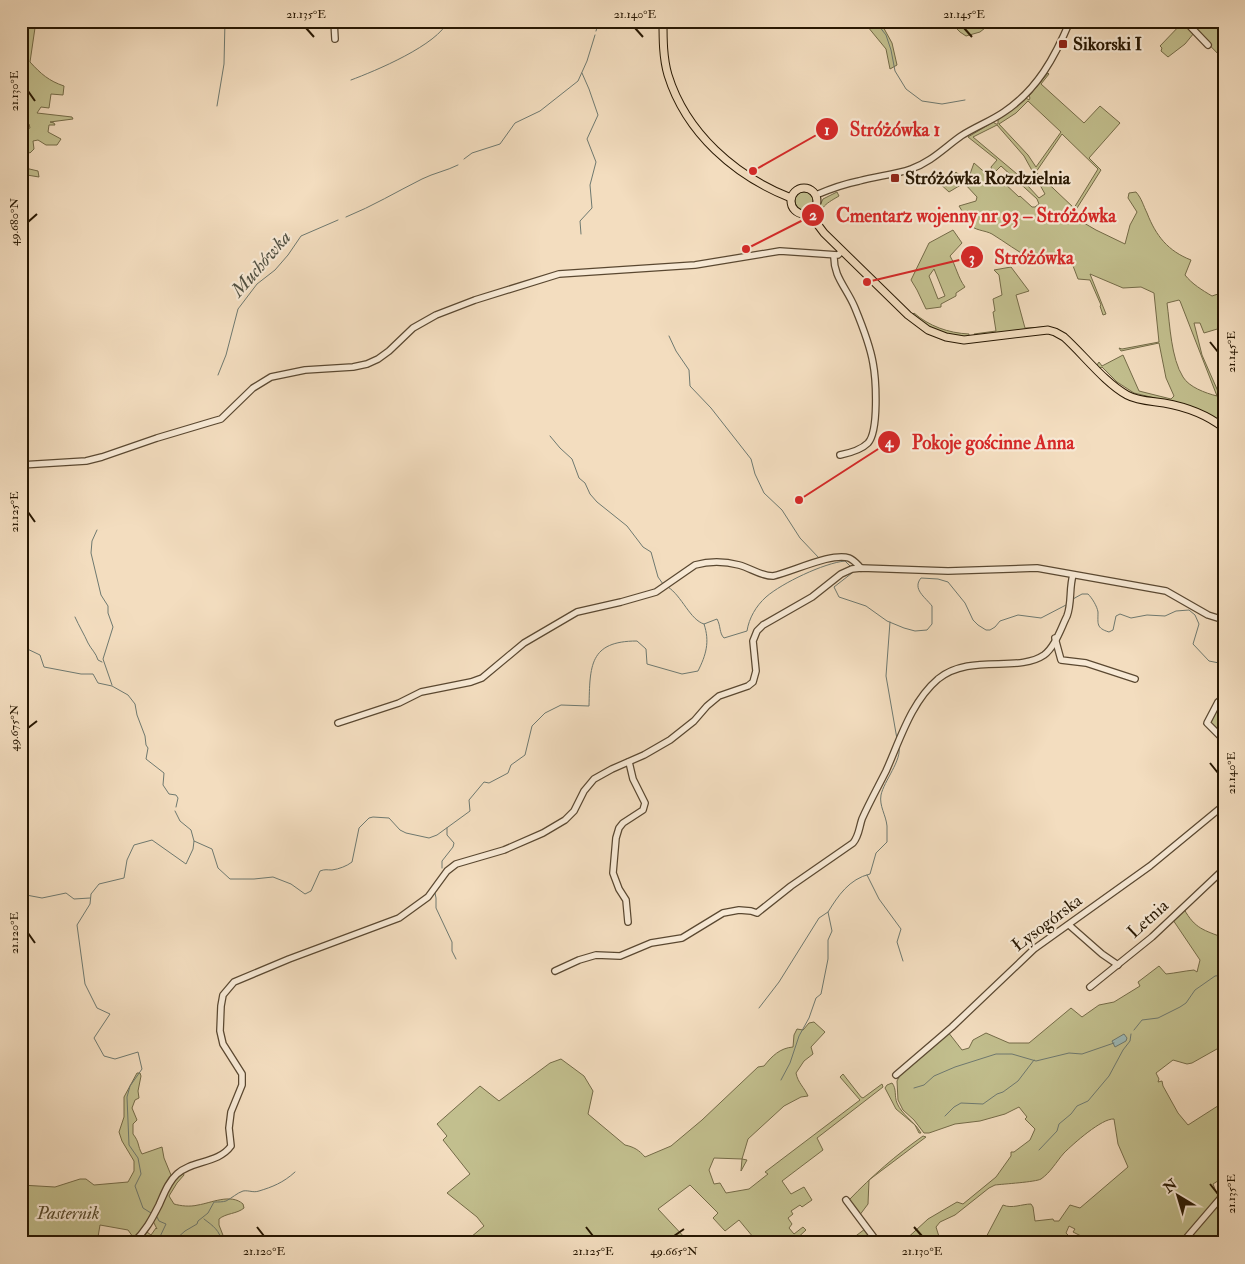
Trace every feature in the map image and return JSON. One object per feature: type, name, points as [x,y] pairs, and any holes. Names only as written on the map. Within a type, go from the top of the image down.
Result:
[{"type":"main road","points":[[663,21],[664,49],[668,74],[679,101],[693,126],[702,138],[724,159],[762,184],[791,198]]},
{"type":"main road","points":[[803,188],[808,188],[816,195],[816,206],[809,213],[804,214],[795,211],[792,207],[791,198],[794,193],[803,188]]},
{"type":"main road","points":[[809,213],[824,233],[842,251],[908,315],[928,330],[946,337],[964,340],[1040,331],[1055,332],[1069,341],[1114,386],[1127,395],[1139,400],[1187,408],[1201,413],[1224,428]]},
{"type":"street","points":[[334,21],[335,39]]},
{"type":"street","points":[[816,195],[852,183],[903,172],[918,166],[934,157],[963,135],[1004,112],[1025,95],[1044,73],[1070,21]]},
{"type":"street","points":[[1185,21],[1208,45]]},
{"type":"street","points":[[21,465],[86,461],[221,419],[253,388],[271,377],[305,370],[354,367],[367,364],[384,355],[413,328],[436,315],[475,300],[559,274],[695,265],[780,251],[838,255],[842,251]]},
{"type":"street","points":[[834,255],[835,272],[855,307],[873,361],[875,377],[875,421],[871,439],[856,451],[840,455]]},
{"type":"street","points":[[338,723],[399,703],[421,692],[482,678],[530,639],[577,612],[647,595],[666,586],[695,565],[714,561],[739,565],[764,576],[779,574],[820,561],[840,557],[848,558],[861,568]]},
{"type":"street","points":[[133,1243],[150,1223],[176,1175],[191,1166],[226,1153],[231,1146],[229,1128],[231,1112],[242,1085],[242,1074],[223,1044],[220,1031],[223,995],[234,982],[289,959],[400,918],[428,897],[450,868],[456,864],[504,850],[543,833],[566,820],[574,811],[584,791],[594,779],[678,735],[719,696],[748,686],[753,682],[756,671],[752,641],[757,631],[769,621],[812,597],[850,570],[861,568],[948,571],[1037,568],[1166,591],[1182,598],[1208,615],[1224,620]]},
{"type":"street","points":[[555,971],[579,960],[596,955],[620,956],[651,943],[682,938],[723,912],[751,910],[757,914],[791,886],[853,843],[857,838],[862,819],[899,743],[906,724],[926,692],[944,675],[977,664],[1032,661],[1045,655],[1056,638],[1070,608],[1073,575]]},
{"type":"street","points":[[1056,638],[1061,660],[1086,664],[1135,679]]},
{"type":"street","points":[[1224,697],[1218,702],[1207,723],[1224,740]]},
{"type":"street","points":[[628,922],[626,900],[619,889],[613,873],[616,838],[619,828],[643,810],[645,803],[633,779],[629,762]]},
{"type":"street","name":"Łysogórska","points":[[896,1075],[952,1027],[1020,961],[1150,866],[1224,805]]},
{"type":"street","name":"Letnia","points":[[1090,987],[1152,937],[1224,869]]},
{"type":"street","points":[[1069,925],[1102,954],[1118,964]]},
{"type":"street","points":[[1182,1243],[1224,1194]]},
{"type":"street","points":[[846,1200],[878,1243]]},
{"type":"green space","points":[[21,21],[36,21],[30,62],[46,77],[64,86],[63,95],[51,94],[49,108],[41,107],[37,113],[72,117],[73,119],[50,122],[55,125],[49,125],[48,132],[61,139],[57,145],[46,145],[38,140],[33,141],[34,149],[30,153],[25,142],[21,142],[21,131],[30,128],[29,124],[21,127]]},
{"type":"green space","points":[[863,21],[878,21],[881,23],[892,43],[897,65],[890,69],[886,49]]},
{"type":"green space","points":[[953,21],[985,21],[990,24],[991,28],[985,28],[980,32],[966,36],[952,24]]},
{"type":"green space","points":[[1186,21],[1224,21],[1224,60]]},
{"type":"green space","points":[[1183,22],[1194,33],[1185,44],[1168,57],[1161,51],[1162,48],[1160,46]]},
{"type":"green space","points":[[1048,73],[1041,84],[1084,123],[1100,106],[1120,123],[1089,158],[1101,170],[1072,216],[1125,244],[1130,225],[1137,212],[1128,198],[1129,193],[1136,192],[1159,236],[1169,247],[1191,260],[1185,275],[1197,287],[1212,296],[1224,292],[1224,327],[1204,333],[1200,323],[1194,323],[1202,355],[1224,405],[1224,424],[1196,408],[1134,393],[1097,365],[1099,362],[1102,366],[1123,355],[1139,391],[1171,399],[1174,396],[1166,378],[1159,343],[1121,351],[1119,348],[1159,342],[1154,293],[1141,287],[1123,288],[1090,274],[1106,314],[1103,315],[1101,305],[1090,280],[1078,279],[1070,258],[1061,262],[1039,256],[1032,259],[992,234],[973,228],[959,206],[976,201],[977,197],[964,183],[949,192],[937,181],[938,179],[945,185],[956,172],[964,179],[968,175],[972,177],[970,174],[974,163],[997,183],[1002,181],[1032,207],[1039,204],[1037,199],[1001,166],[996,171],[992,170],[991,167],[997,160],[968,137],[993,122],[998,124],[998,120],[1026,98],[1029,100],[1029,96]],"holes":[[[1028,101],[1061,132],[1036,167],[1028,155],[999,124],[1016,113]],[[997,125],[1024,156],[1045,194],[1039,198],[1017,174],[973,137]],[[1062,134],[1098,169],[1074,208],[1036,172]],[[1180,301],[1217,396],[1193,387],[1183,377],[1173,351],[1167,303]]]},
{"type":"green space","points":[[21,167],[38,171],[39,177],[21,174]]},
{"type":"green space","points":[[804,192],[810,195],[813,201],[810,207],[804,210],[798,207],[795,201],[798,195]]},
{"type":"green space","points":[[837,192],[839,196],[822,209],[820,213],[821,222],[817,212],[823,199]]},
{"type":"green space","points":[[953,230],[962,243],[950,256],[965,287],[956,293],[956,296],[941,304],[941,307],[926,309],[911,280],[929,243]],"holes":[[[934,269],[945,296],[938,299],[929,276]]]},
{"type":"green space","points":[[1011,267],[1029,291],[1016,295],[1025,328],[1046,328],[975,336],[974,334],[996,331],[993,299],[1002,295],[999,275],[994,270]]},
{"type":"green space","points":[[914,313],[926,322],[939,328],[969,335],[966,337],[930,328],[918,319]]},
{"type":"green space","points":[[1222,701],[1224,701],[1224,738],[1211,722]]},
{"type":"green space","points":[[1184,909],[1196,925],[1205,931],[1224,938],[1224,1045],[1192,1063],[1187,1064],[1173,1060],[1156,1073],[1159,1079],[1158,1082],[1162,1081],[1178,1113],[1188,1125],[1224,1102],[1224,1177],[1213,1184],[1219,1196],[1181,1243],[1077,1243],[1081,1236],[1073,1232],[1075,1229],[1069,1226],[1066,1233],[1068,1235],[1063,1243],[983,1243],[1003,1205],[1031,1204],[1035,1221],[1053,1219],[1054,1221],[1059,1221],[1070,1205],[1080,1208],[1128,1167],[1118,1144],[1114,1119],[1095,1127],[1081,1138],[1064,1153],[1051,1170],[1041,1179],[995,1185],[955,1215],[940,1222],[936,1227],[941,1243],[902,1243],[928,1219],[957,1202],[963,1204],[996,1177],[1011,1156],[1011,1152],[1014,1152],[1030,1140],[1035,1129],[1025,1119],[1027,1117],[1019,1107],[1005,1114],[980,1121],[955,1124],[924,1133],[903,1110],[898,1100],[897,1081],[900,1075],[948,1032],[962,1050],[969,1048],[973,1040],[986,1033],[1009,1043],[1029,1043],[1071,1008],[1082,1017],[1099,1005],[1114,1002],[1140,986],[1138,982],[1159,966],[1166,974],[1194,970],[1197,972],[1200,960],[1173,920]]},
{"type":"green space","points":[[814,1022],[825,1032],[811,1047],[813,1054],[804,1061],[796,1073],[808,1096],[801,1097],[784,1106],[748,1139],[742,1159],[714,1158],[709,1170],[714,1184],[720,1183],[726,1193],[749,1189],[768,1174],[765,1172],[860,1100],[840,1077],[843,1074],[863,1098],[882,1084],[883,1087],[817,1138],[823,1150],[782,1181],[791,1194],[804,1187],[812,1200],[802,1207],[800,1205],[791,1211],[793,1214],[788,1218],[792,1224],[789,1228],[794,1234],[803,1227],[806,1230],[792,1243],[758,1243],[739,1220],[725,1231],[713,1218],[718,1213],[690,1185],[658,1209],[686,1239],[690,1236],[696,1243],[464,1243],[484,1226],[477,1217],[447,1193],[470,1174],[443,1140],[447,1136],[437,1124],[480,1086],[499,1101],[550,1063],[561,1059],[584,1076],[593,1091],[588,1114],[625,1145],[641,1152],[645,1157],[671,1146],[702,1120],[758,1067],[764,1066],[780,1051],[793,1047],[794,1035],[797,1029],[803,1030],[809,1023]]},
{"type":"green space","name":"Pasternik","points":[[137,1073],[140,1073],[141,1076],[138,1091],[139,1098],[135,1100],[132,1108],[137,1120],[133,1124],[133,1134],[142,1154],[162,1147],[171,1175],[145,1227],[131,1243],[126,1243],[133,1237],[128,1230],[100,1225],[97,1243],[21,1243],[21,1185],[55,1187],[80,1179],[86,1179],[94,1185],[128,1182],[134,1171],[134,1161],[119,1132],[124,1117],[124,1097]]},
{"type":"green space","points":[[892,1083],[899,1107],[915,1125],[896,1109],[885,1088]]},
{"type":"green space","points":[[923,1136],[926,1137],[870,1179],[913,1143]]},
{"type":"green space","points":[[742,1159],[747,1160],[741,1171]]},
{"type":"green space","points":[[183,1172],[184,1175],[169,1196],[174,1204],[192,1206],[233,1199],[243,1204],[244,1208],[241,1210],[219,1219],[219,1225],[226,1243],[221,1243],[215,1237],[195,1236],[188,1243],[136,1243],[147,1232],[151,1235],[157,1229],[153,1221],[174,1181]]},
{"type":"green space","points":[[869,1180],[868,1204],[859,1216],[849,1200]]},
{"type":"green space","points":[[1224,1195],[1224,1243],[1183,1243]]},
{"type":"green space","points":[[865,1229],[875,1242],[855,1243],[853,1238]]},
{"type":"water","points":[[1124,1034],[1127,1038],[1126,1041],[1115,1047],[1112,1041]]},
{"type":"waterway","points":[[217,106],[224,64],[225,21]]},
{"type":"waterway","points":[[351,80],[390,64],[419,48],[442,30],[448,21]]},
{"type":"waterway","name":"Muchówka","points":[[596,31],[599,21]]},
{"type":"waterway","points":[[875,21],[886,35],[895,71],[906,89],[922,101],[942,104],[965,100]]},
{"type":"waterway","name":"Muchówka","points":[[464,159],[472,153],[500,144],[515,123],[540,111],[578,81],[587,61],[595,35]]},
{"type":"waterway","points":[[581,234],[580,221],[592,208],[590,185],[596,162],[587,139],[598,115],[582,73]]},
{"type":"waterway","name":"Muchówka","points":[[346,217],[422,179],[458,165]]},
{"type":"waterway","name":"Muchówka","points":[[218,375],[226,355],[238,309],[257,284],[275,270],[301,236],[338,220]]},
{"type":"waterway","points":[[669,336],[676,351],[689,370],[690,386],[711,408],[751,459],[755,474],[764,493],[782,510],[800,538],[819,558]]},
{"type":"waterway","points":[[550,436],[572,459],[579,478],[585,483],[590,494],[627,526],[643,547],[651,552],[658,577],[663,584]]},
{"type":"waterway","points":[[97,530],[92,541],[91,553],[101,595],[108,606],[108,613],[113,627],[103,659],[112,685]]},
{"type":"waterway","points":[[151,1213],[143,1208],[135,1186],[141,1174],[138,1158],[129,1145],[127,1097],[130,1086],[142,1069],[138,1052],[115,1059],[104,1056],[94,1038],[110,1014],[97,1008],[85,984],[77,925],[90,904],[91,894],[99,884],[124,878],[127,860],[134,845],[152,840],[186,864],[193,849],[194,841],[212,849],[218,868],[230,879],[273,877],[291,884],[305,894],[311,891],[320,871],[337,869],[352,862],[359,828],[369,818],[389,818],[400,830],[429,838],[437,835],[470,811],[469,800],[484,782],[489,783],[508,773],[511,765],[525,755],[532,726],[545,713],[561,705],[589,706],[590,679],[595,658],[609,646],[621,642],[637,641],[646,649],[647,664],[682,674],[698,671],[706,648],[707,637],[704,624],[717,619],[724,638],[747,631],[751,617],[759,604],[782,586],[804,574],[836,563],[845,561],[851,567]]},
{"type":"waterway","points":[[852,571],[834,587],[839,597],[866,606],[887,621],[915,631],[927,630],[932,624],[932,606],[923,596],[918,586],[921,578],[938,579],[948,582],[965,603],[973,620],[986,630],[995,627],[1000,621],[1018,615],[1041,618],[1066,605]]},
{"type":"waterway","points":[[668,587],[678,596],[694,618],[704,624]]},
{"type":"waterway","points":[[1073,599],[1082,594],[1088,594],[1098,612],[1100,627],[1109,632],[1113,630],[1116,616],[1120,614],[1131,618],[1147,615],[1165,616],[1176,611],[1189,610],[1195,615],[1199,624],[1193,644],[1209,661],[1224,664]]},
{"type":"waterway","points":[[75,617],[98,660],[102,662]]},
{"type":"waterway","points":[[890,622],[886,676],[897,739]]},
{"type":"waterway","points":[[21,646],[40,655],[44,667],[81,674],[93,674],[98,683],[112,686],[128,695],[135,704],[145,736],[148,748],[146,759],[164,773],[163,785],[169,794],[176,795],[178,798],[176,807]]},
{"type":"waterway","points":[[781,1080],[790,1063],[799,1036],[809,1018],[816,998],[821,994],[828,959],[828,940],[832,931],[828,912],[840,894],[850,884],[870,874],[876,853],[887,842],[887,826],[881,803],[881,795],[898,758],[899,747]]},
{"type":"waterway","points":[[175,811],[180,821],[191,830],[194,841]]},
{"type":"waterway","points":[[442,868],[442,861],[454,843],[447,835],[447,828]]},
{"type":"waterway","points":[[867,875],[879,899],[901,929],[897,942],[903,961]]},
{"type":"waterway","points":[[21,894],[42,898],[66,893],[74,899],[90,898]]},
{"type":"waterway","points":[[435,893],[436,908],[452,942],[452,951],[456,959]]},
{"type":"waterway","points":[[759,1008],[779,982],[819,918],[828,912]]},
{"type":"waterway","points":[[1134,1030],[1142,1020],[1158,1018],[1180,1007],[1186,1003],[1195,990],[1215,976],[1224,975]]},
{"type":"waterway","points":[[1039,1150],[1057,1131],[1059,1124],[1077,1106],[1088,1101],[1109,1076],[1130,1041],[1131,1034]]},
{"type":"waterway","points":[[914,1088],[924,1085],[934,1076],[955,1067],[996,1054],[1012,1054],[1036,1061],[1069,1053],[1082,1054],[1114,1043]]},
{"type":"waterway","points":[[945,1116],[961,1103],[983,1104],[1003,1092],[1018,1081],[1034,1060]]},
{"type":"waterway","points":[[159,1238],[171,1236],[176,1239],[197,1224],[208,1213],[214,1202],[226,1201],[243,1191],[257,1192],[268,1188],[282,1182],[295,1172]]},
{"type":"waterway","points":[[157,1217],[159,1221],[166,1224],[157,1243]]},
{"type":"waterway","points":[[204,1219],[218,1232],[222,1243]]},
{"type":"waterway","points":[[176,1239],[182,1243]]},
{"type":"place","name":"Sikorski I","points":[[1063,44]]},
{"type":"place","name":"Stróżówka 1","points":[[753,171]]},
{"type":"place","name":"Stróżówka Rozdzielnia","points":[[895,178]]},
{"type":"place","name":"Cmentarz wojenny nr 93 – Stróżówka","points":[[746,249]]},
{"type":"place","name":"Stróżówka","points":[[867,282]]},
{"type":"place","name":"Pokoje gościnne Anna","points":[[799,500]]}]
